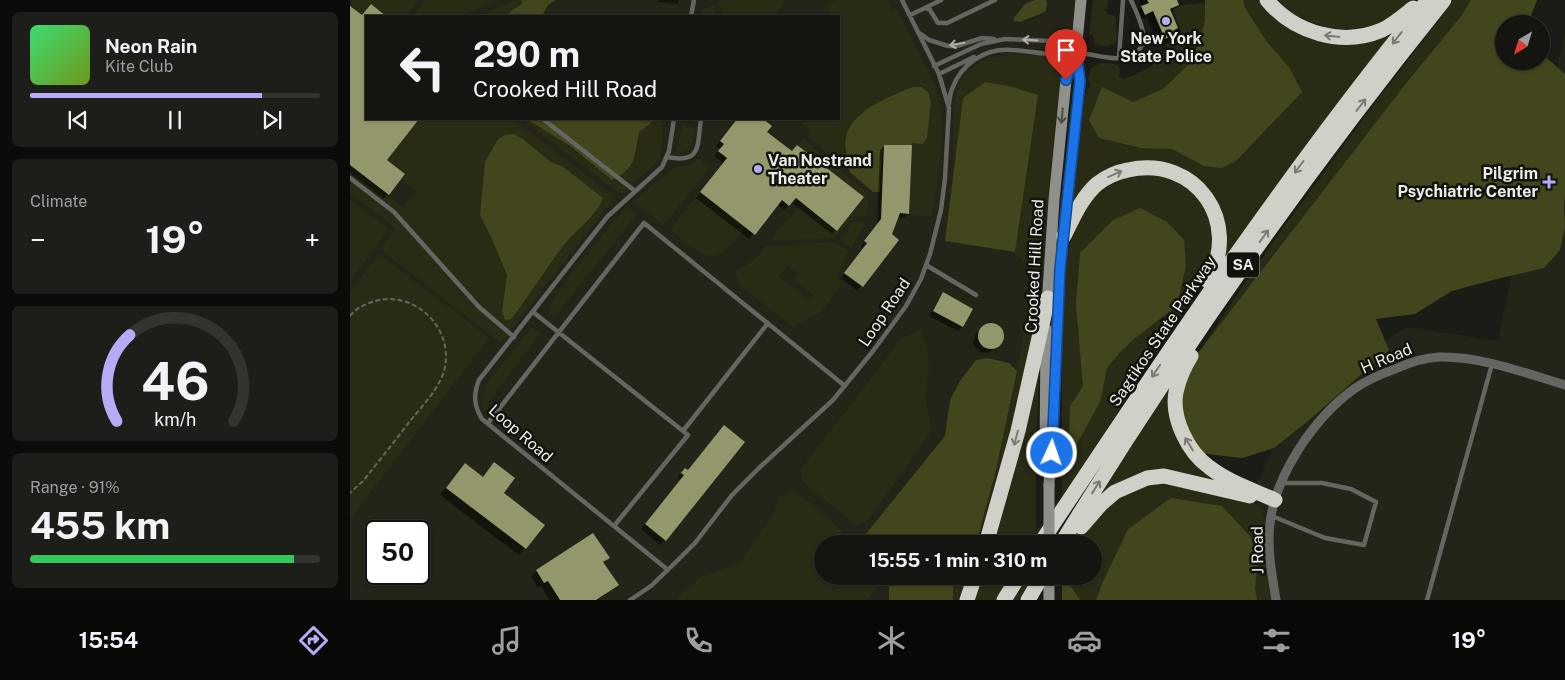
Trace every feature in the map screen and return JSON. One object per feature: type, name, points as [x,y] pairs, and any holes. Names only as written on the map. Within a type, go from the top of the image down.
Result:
[{"type":"highway","points":[[1267,0],[1278,12],[1301,28],[1326,36],[1350,37],[1372,34],[1391,25],[1422,0]]},
{"type":"highway","name":"Sagtikos State Parkway","points":[[1046,535],[1171,348],[1286,184],[1378,62],[1428,0]]},
{"type":"highway","name":"Sagtikos State Parkway","points":[[1068,535],[1130,433],[1251,254],[1359,108],[1444,0]]},
{"type":"highway","points":[[1064,236],[1079,206],[1090,191],[1106,179],[1123,171],[1144,167],[1167,170],[1187,179],[1204,195],[1215,213],[1218,223],[1221,242],[1220,252],[1214,270],[1171,348]]},
{"type":"highway","points":[[1251,254],[1187,362],[1176,394],[1176,409],[1180,426],[1187,441],[1195,455],[1208,467],[1224,477],[1275,500]]},
{"type":"highway","points":[[989,535],[1018,431],[1048,298]]},
{"type":"highway","points":[[1075,535],[1101,504],[1115,492],[1147,478],[1164,476],[1244,495],[1275,500]]},
{"type":"highway","points":[[967,600],[972,585]]},
{"type":"highway","points":[[1004,600],[1013,585]]},
{"type":"highway","points":[[1028,600],[1038,585]]},
{"type":"main road","name":"Crooked Hill Road","points":[[1049,535],[1049,485],[1060,269],[1080,81],[1076,52],[1081,0]]},
{"type":"main road","name":"Crooked Hill Road","points":[[1049,485],[1045,454],[1044,408],[1054,200],[1066,80],[1076,52]]},
{"type":"main road","points":[[1045,585],[1049,600]]},
{"type":"street","name":"H Road","points":[[1275,500],[1284,474],[1323,418],[1349,393],[1369,380],[1417,359],[1440,357],[1492,364],[1565,385]]},
{"type":"street","name":"J Road","points":[[1275,500],[1270,524],[1270,550],[1276,600]]},
{"type":"lane","points":[[691,15],[694,0]]},
{"type":"lane","name":"Loop Road","points":[[630,600],[651,586],[668,570],[695,543],[732,495],[833,400],[873,351],[906,306],[921,279],[941,210],[949,108],[939,74],[902,0]]},
{"type":"lane","points":[[910,15],[940,0]]},
{"type":"lane","points":[[925,8],[930,10],[938,23],[947,23],[995,0]]},
{"type":"lane","points":[[1119,58],[1123,0]]},
{"type":"lane","points":[[939,74],[982,54],[1006,49],[1054,55],[1076,52],[1119,58],[1128,57],[1136,53],[1142,45],[1143,36],[1141,24],[1131,0]]},
{"type":"lane","points":[[919,32],[929,40],[948,46],[957,46],[982,38],[998,40],[1019,39],[1053,41],[1076,52]]},
{"type":"lane","points":[[934,66],[973,47],[998,40]]},
{"type":"lane","points":[[949,108],[951,89],[960,74],[971,61],[982,54]]},
{"type":"lane","points":[[544,120],[635,191]]},
{"type":"lane","name":"Loop Road","points":[[668,570],[482,419],[476,409],[479,380],[607,217],[662,167],[667,157],[674,120]]},
{"type":"lane","points":[[667,157],[686,159],[695,154],[701,120]]},
{"type":"lane","points":[[350,178],[394,212],[479,307],[514,336]]},
{"type":"lane","points":[[488,424],[644,223],[845,386]]},
{"type":"lane","points":[[926,264],[976,295]]},
{"type":"lane","points":[[533,312],[688,435],[614,526]]},
{"type":"lane","points":[[683,431],[768,324]]},
{"type":"lane","points":[[1427,600],[1492,364]]},
{"type":"lane","points":[[1272,516],[1325,538],[1364,545],[1376,502],[1352,489],[1322,483],[1282,483]]},
{"type":"path","points":[[350,316],[362,306],[380,300],[396,299],[415,305],[425,311],[438,326],[446,348],[445,368],[434,390],[363,481],[350,493]]},
{"type":"shaded area","points":[[350,0],[1080,0],[1057,218],[1028,375],[986,535],[814,535],[814,585],[970,585],[964,600],[350,600]]},
{"type":"shaded area","points":[[355,0],[418,0],[407,15],[385,15],[371,4],[362,15],[350,6]]},
{"type":"shaded area","points":[[426,0],[497,0],[464,15],[414,15]]},
{"type":"shaded area","points":[[516,0],[522,0],[522,4],[508,15],[481,15]]},
{"type":"shaded area","points":[[722,0],[785,1],[776,15],[722,15],[719,2]]},
{"type":"shaded area","points":[[838,0],[887,0],[892,10],[896,8],[935,86],[939,100],[942,133],[941,151],[932,217],[908,214],[910,147],[912,143],[923,144],[927,137],[931,101],[890,96],[857,116],[849,128],[846,139],[850,172],[809,137],[808,129],[800,122],[794,123],[795,120],[840,120],[840,15],[830,15],[826,6]]},
{"type":"shaded area","points":[[1093,0],[1108,0],[1106,14],[1116,18],[1117,39],[1109,46],[1093,43],[1095,41],[1092,34],[1089,35]]},
{"type":"shaded area","points":[[1205,0],[1263,0],[1301,32],[1393,31],[1224,263],[1225,235],[1220,208],[1201,182],[1181,169],[1154,160],[1124,163],[1101,175],[1075,204],[1072,202],[1085,94],[1087,94],[1087,89],[1091,85],[1088,79],[1090,69],[1103,63],[1117,65],[1120,69],[1119,77],[1124,79],[1152,66],[1166,49],[1167,41],[1182,35],[1173,10],[1182,5],[1205,3]]},
{"type":"shaded area","points":[[1279,0],[1412,0],[1380,25],[1333,31],[1288,12]]},
{"type":"shaded area","points":[[1454,0],[1471,0],[1462,15],[1407,82],[1198,353],[1273,242],[1368,112]]},
{"type":"shaded area","points":[[714,5],[717,15],[700,15],[701,10]]},
{"type":"shaded area","name":"Pilgrim Psychiatric Center","points":[[1565,32],[1565,600],[1239,600],[1243,514],[1281,431],[1344,367],[1407,327],[1498,341]]},
{"type":"shaded area","points":[[1013,55],[1045,55],[1057,61],[1061,72],[1035,314],[1024,378],[1002,474],[982,535],[978,535],[995,474],[1017,371],[1031,285],[1028,269],[1015,252],[1038,95],[963,98],[953,176],[954,106],[957,87],[966,73],[976,64],[987,59]]},
{"type":"shaded area","points":[[418,120],[514,120],[615,197],[501,343],[381,250],[396,228],[350,193],[350,167],[403,208],[416,191],[401,179],[405,174],[387,160]],"holes":[[[523,139],[552,163],[562,166],[599,209],[502,311],[507,275],[480,215],[485,162]]]},
{"type":"shaded area","points":[[523,120],[528,120],[570,146],[579,155],[635,155],[639,132],[652,120],[662,122],[663,136],[660,159],[621,195]]},
{"type":"shaded area","points":[[682,125],[695,128],[692,142],[686,151],[676,152]]},
{"type":"shaded area","points":[[804,139],[868,194],[867,216],[851,218],[835,238],[770,241],[802,203],[837,230],[863,197],[797,145]]},
{"type":"shaded area","points":[[699,159],[709,168],[664,225],[640,207],[631,203],[675,167],[688,166]]},
{"type":"shaded area","points":[[1139,172],[1168,175],[1195,190],[1210,214],[1215,246],[1206,276],[1039,535],[992,535],[1036,368],[1039,373],[1036,532],[1062,495],[1062,333],[1067,255],[1074,230],[1090,200],[1111,180]]},
{"type":"shaded area","points":[[700,192],[745,228],[734,242],[717,255],[709,256],[701,253],[670,230]]},
{"type":"shaded area","points":[[350,200],[389,229],[350,281]]},
{"type":"shaded area","points":[[626,207],[639,212],[554,317],[549,314],[550,305],[574,270]]},
{"type":"shaded area","points":[[853,222],[866,222],[851,248],[840,241]]},
{"type":"shaded area","points":[[836,242],[849,251],[836,277],[841,281],[840,287],[820,313],[793,327],[740,286],[735,270],[753,261],[766,246]],"holes":[[[788,265],[798,273],[794,280],[814,295],[810,300],[779,277]]]},
{"type":"shaded area","points":[[379,254],[489,338],[350,519],[350,292]]},
{"type":"shaded area","points":[[531,328],[542,331],[487,404],[489,407],[485,412],[482,409],[485,386]]},
{"type":"shaded area","points":[[920,330],[927,347],[929,369],[925,396],[932,431],[867,521],[856,525],[802,481],[801,469],[902,338]]},
{"type":"shaded area","points":[[1176,374],[1170,418],[1235,487],[1182,472],[1155,471],[1128,478],[1098,497]]},
{"type":"shaded area","points":[[1158,479],[1252,502],[1261,509],[1266,521],[1270,594],[1272,600],[1062,600],[1062,585],[1102,585],[1102,535],[1080,535],[1108,503]]},
{"type":"shaded area","points":[[792,492],[812,503],[846,535],[814,535],[814,585],[878,585],[867,600],[675,600],[701,577],[740,563],[772,516],[779,498]]},
{"type":"shaded area","points":[[965,585],[960,600],[953,600],[953,586]]},
{"type":"shaded area","points":[[976,585],[1007,585],[998,600],[971,600]]},
{"type":"shaded area","points":[[1020,585],[1028,585],[1019,600],[1011,600]]},
{"type":"green space","points":[[522,0],[556,0],[548,5],[543,15],[508,15],[522,4]]},
{"type":"green space","points":[[1035,0],[1046,0],[1045,12],[1020,22],[1014,21],[1014,18],[1025,4]]},
{"type":"green space","points":[[1205,0],[1243,0],[1245,8],[1267,42],[1289,67],[1302,92],[1236,161],[1222,168],[1204,166],[1172,149],[1141,148],[1099,138],[1089,120],[1102,87],[1133,102],[1163,89],[1193,60],[1205,21]]},
{"type":"green space","points":[[1471,0],[1537,0],[1531,15],[1495,15],[1495,70],[1550,70],[1550,61],[1565,74],[1565,227],[1560,250],[1544,268],[1452,291],[1415,314],[1376,319],[1389,350],[1308,421],[1274,448],[1242,458],[1199,453],[1189,437],[1180,401],[1182,382],[1198,353],[1407,82],[1462,15]]},
{"type":"green space","points":[[985,82],[1013,87],[1038,95],[1015,252],[945,241],[963,98]]},
{"type":"green space","points":[[913,87],[921,87],[928,92],[931,101],[927,138],[923,144],[912,143],[910,147],[882,147],[880,192],[873,192],[850,172],[846,155],[846,137],[849,128],[863,112],[883,100]]},
{"type":"green space","points":[[528,120],[652,120],[639,132],[635,155],[630,166],[612,180],[570,146]]},
{"type":"green space","points":[[514,134],[552,163],[562,166],[603,198],[590,218],[563,246],[511,319],[505,320],[502,311],[507,275],[480,215],[485,162],[498,139],[505,135]]},
{"type":"green space","points":[[1140,208],[1167,222],[1184,240],[1186,265],[1177,306],[1135,338],[1107,368],[1100,402],[1068,460],[1070,406],[1083,386],[1076,304],[1080,253],[1113,220]]},
{"type":"green space","points":[[987,358],[1009,363],[1017,371],[995,474],[978,535],[865,535],[945,436],[950,400],[960,381],[976,360]]},
{"type":"green space","points":[[1171,498],[1222,506],[1259,546],[1255,589],[1257,600],[1096,600],[1128,529]]},
{"type":"green space","points":[[889,585],[953,585],[953,600],[889,600]]},
{"type":"green space","points":[[1062,585],[1070,585],[1080,600],[1062,600]]},
{"type":"building","name":"New York State Police","points":[[1147,0],[1177,0],[1179,5],[1170,9],[1178,28],[1176,29],[1178,36],[1165,39],[1153,11],[1145,15],[1141,6],[1149,3]]},
{"type":"building","points":[[371,4],[385,15],[365,15],[365,120],[418,120],[387,160],[405,174],[389,195],[350,165],[350,6],[362,15]]},
{"type":"building","points":[[736,120],[764,120],[772,126],[767,132],[792,151],[797,145],[864,197],[837,231],[796,198],[789,206],[782,200],[755,235],[700,192],[727,158],[718,151],[724,144],[720,141]]},
{"type":"building","points":[[884,145],[912,145],[909,214],[900,213],[892,234],[899,240],[863,287],[844,273],[867,243],[864,241],[881,219]]},
{"type":"building","points":[[943,292],[973,309],[963,327],[933,311]]},
{"type":"building","points":[[991,323],[1000,327],[1004,336],[1000,345],[991,349],[982,345],[978,336],[982,327]]},
{"type":"building","points":[[724,425],[745,442],[666,541],[645,524],[684,475],[681,473],[685,468],[688,470]]},
{"type":"building","points":[[494,462],[515,478],[504,493],[545,525],[526,549],[446,488],[465,463],[483,477]]},
{"type":"building","points":[[593,533],[610,558],[603,562],[619,585],[596,600],[560,600],[548,581],[544,583],[536,570]]},
{"type":"place","name":"New York State Police","points":[[1166,21]]},
{"type":"place","name":"Van Nostrand Theater","points":[[758,169]]},
{"type":"place","name":"Pilgrim Psychiatric Center","points":[[1549,182]]},
{"type":"route","points":[[1052,453],[1060,269],[1080,81],[1076,52],[1066,80]]}]
